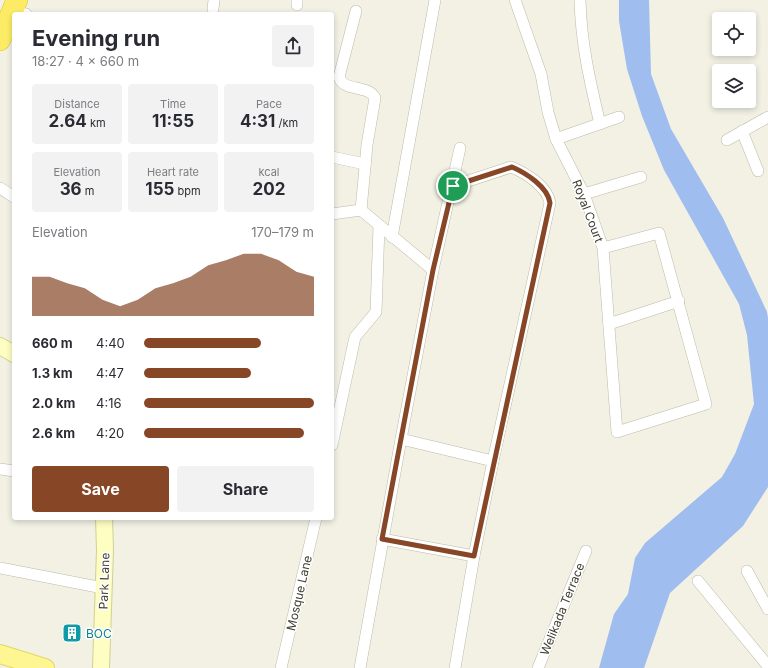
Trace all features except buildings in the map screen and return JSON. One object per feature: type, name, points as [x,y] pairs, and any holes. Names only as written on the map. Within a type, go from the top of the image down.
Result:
[{"type":"highway","points":[[0,40],[12,19]]},
{"type":"main road","points":[[0,654],[19,664],[46,668]]},
{"type":"street","points":[[392,237],[435,0]]},
{"type":"street","name":"Royal Court","points":[[515,0],[541,74],[548,112],[556,139],[584,194],[603,248],[617,432],[706,404],[679,301]]},
{"type":"street","points":[[580,0],[582,39],[587,69],[600,124]]},
{"type":"street","points":[[356,11],[339,77],[340,81],[344,84],[368,90],[375,98],[365,164],[361,210]]},
{"type":"street","points":[[0,40],[12,43]]},
{"type":"street","points":[[556,139],[619,117]]},
{"type":"street","points":[[727,140],[768,117]]},
{"type":"street","points":[[742,131],[758,171]]},
{"type":"street","points":[[360,668],[382,539],[433,270],[453,186],[460,148]]},
{"type":"street","points":[[334,157],[365,164]]},
{"type":"street","points":[[453,186],[512,167],[539,185],[549,195],[550,203],[474,556],[455,668]]},
{"type":"street","points":[[584,194],[641,177]]},
{"type":"street","points":[[0,188],[12,194]]},
{"type":"street","points":[[334,214],[361,210],[433,270]]},
{"type":"street","points":[[334,436],[355,337],[376,312],[379,226]]},
{"type":"street","points":[[603,248],[659,233],[679,301],[609,324]]},
{"type":"street","points":[[0,346],[12,353]]},
{"type":"street","points":[[401,439],[494,461]]},
{"type":"street","points":[[0,469],[12,472]]},
{"type":"street","name":"Park Lane","points":[[101,668],[105,550],[104,520]]},
{"type":"street","name":"Mosque Lane","points":[[281,668],[316,520]]},
{"type":"street","points":[[382,539],[474,556]]},
{"type":"street","name":"Welikada Terrace","points":[[538,668],[586,551]]},
{"type":"street","points":[[0,568],[103,588]]},
{"type":"street","points":[[747,571],[768,610]]},
{"type":"street","points":[[698,581],[768,666]]},
{"type":"water","points":[[619,0],[649,0],[651,74],[671,129],[723,218],[767,312],[768,318],[768,487],[743,526],[670,593],[644,668],[599,668],[614,614],[628,594],[635,558],[645,543],[722,477],[735,454],[754,404],[747,335],[739,304],[664,170],[642,116],[627,69],[619,21]]},
{"type":"place","name":"BOC","points":[[72,633]]},
{"type":"route","points":[[512,167],[518,169],[544,189],[549,195],[550,203],[474,556],[382,539],[433,270],[453,186],[504,168],[512,167]]}]
